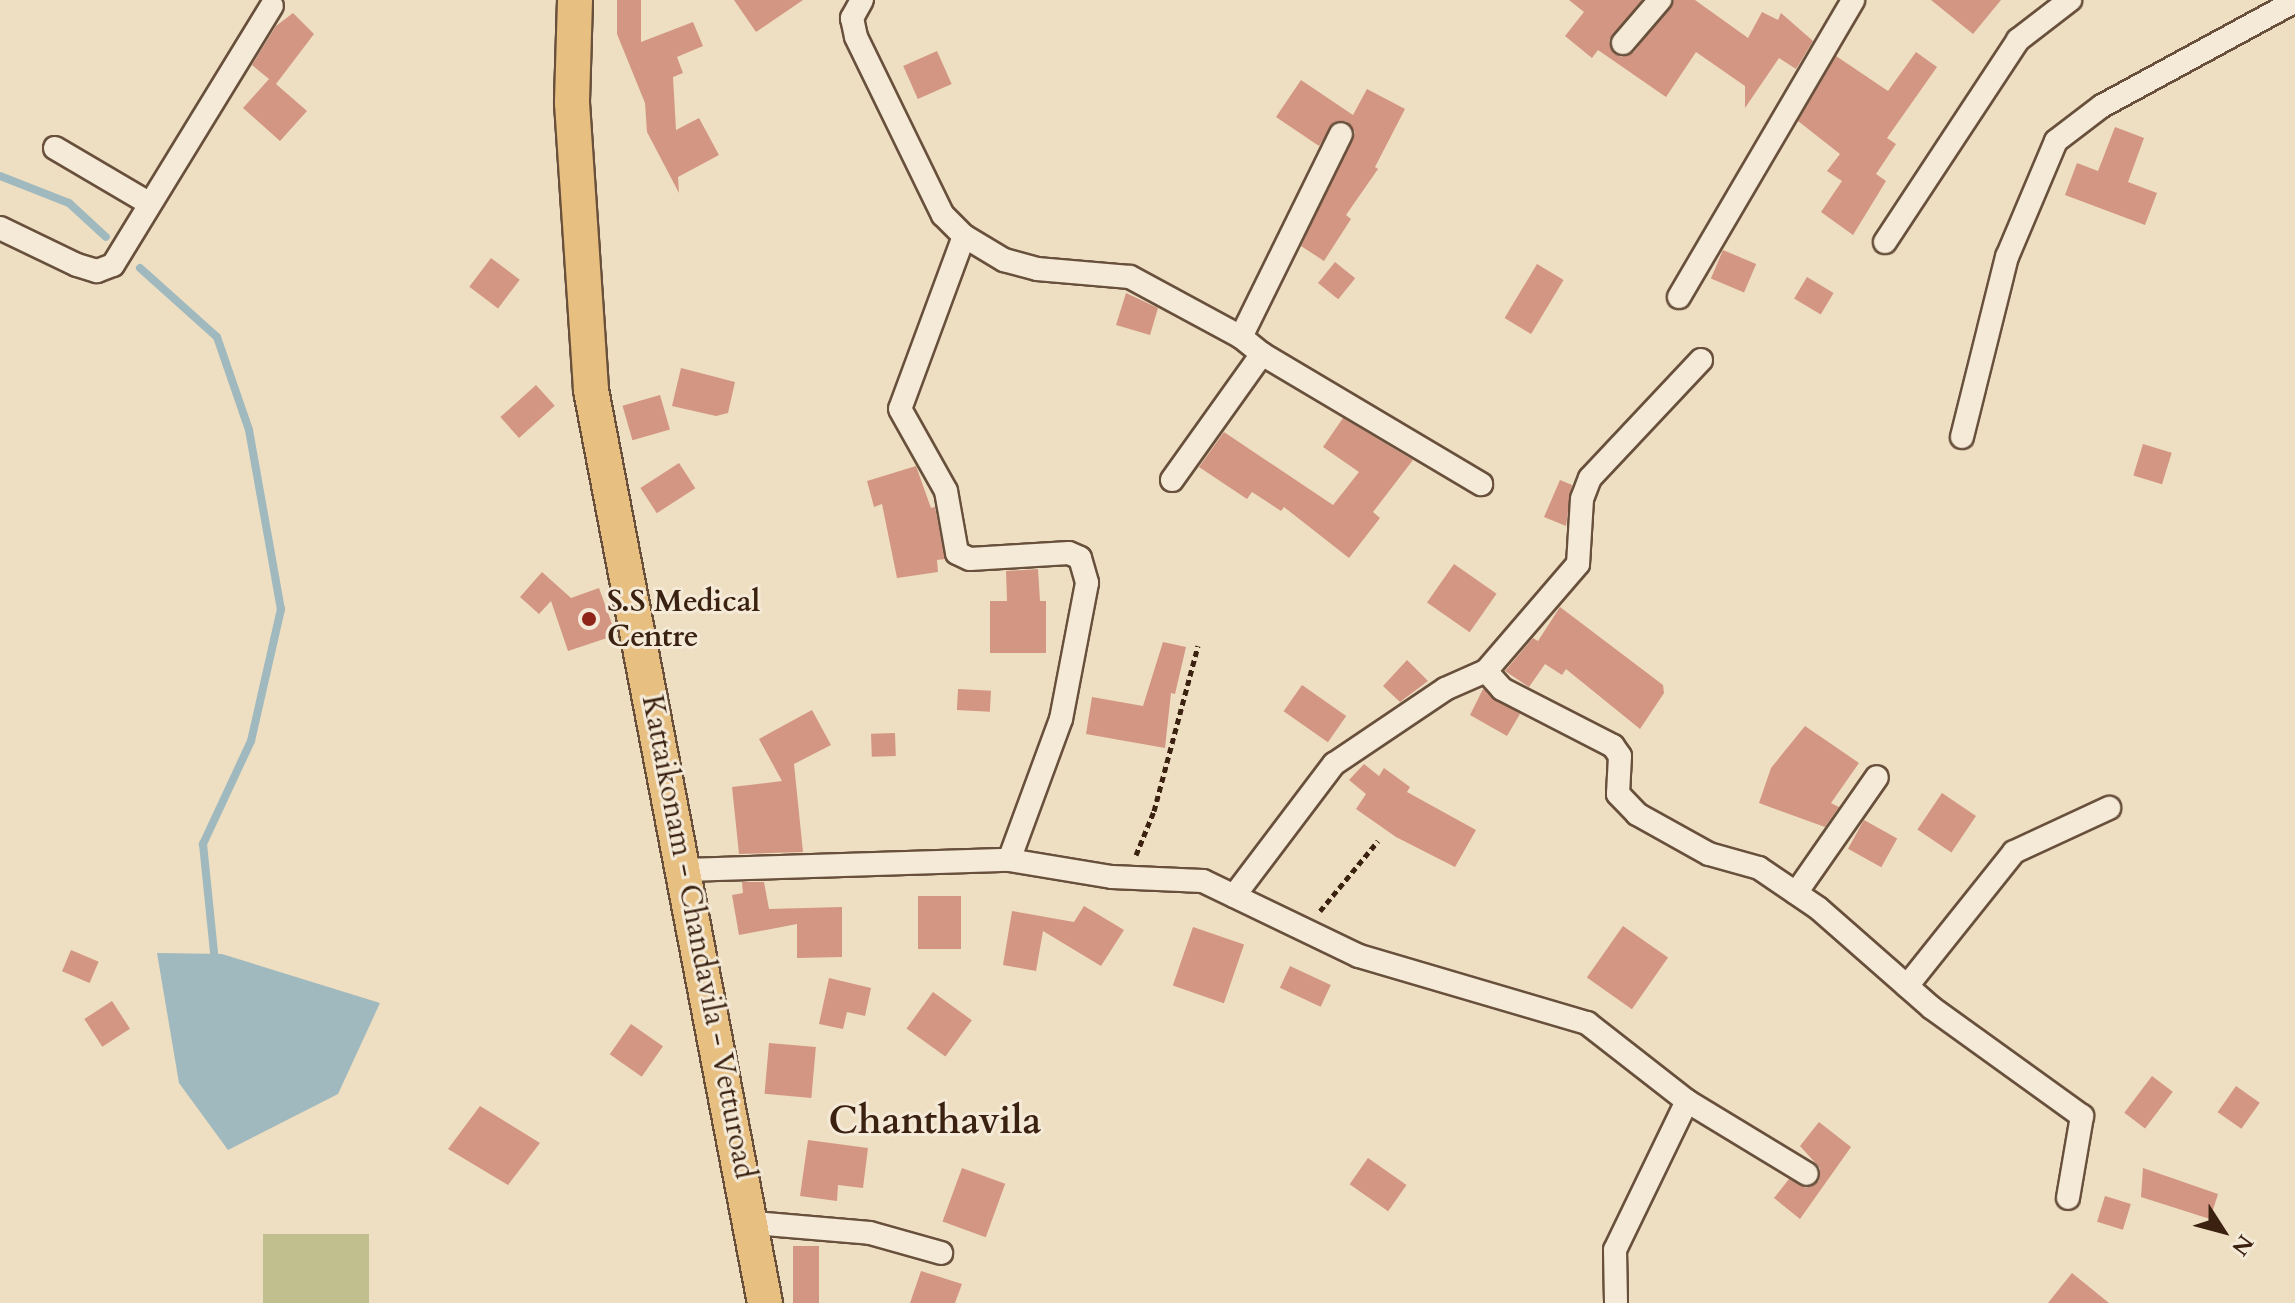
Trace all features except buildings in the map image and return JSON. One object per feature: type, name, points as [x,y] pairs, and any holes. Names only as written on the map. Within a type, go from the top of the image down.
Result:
[{"type":"main road","name":"Kattaikonam - Chandavila - Vetturoad","points":[[575,0],[572,103],[591,390],[754,1223],[765,1303]]},
{"type":"street","points":[[862,0],[852,18],[856,37],[943,215],[964,236],[1004,260],[1037,269],[1130,277],[1241,337],[1262,354],[1481,484]]},
{"type":"street","points":[[1623,43],[1660,0]]},
{"type":"street","points":[[1679,297],[1853,0]]},
{"type":"street","points":[[1885,242],[2018,40],[2070,0]]},
{"type":"street","points":[[1962,437],[2007,257],[2056,141],[2102,106],[2295,1]]},
{"type":"street","points":[[0,228],[97,271],[113,265],[270,2]]},
{"type":"street","points":[[1241,337],[1341,134]]},
{"type":"street","points":[[55,148],[150,204]]},
{"type":"street","points":[[964,236],[900,409],[946,491],[957,553],[970,559],[1069,553],[1080,558],[1087,583],[1061,719],[1009,860]]},
{"type":"street","points":[[1172,480],[1262,354]]},
{"type":"street","points":[[1234,896],[1334,764],[1445,689],[1486,671],[1578,564],[1582,499],[1590,478],[1701,360]]},
{"type":"street","points":[[1486,671],[1502,689],[1613,746],[1620,756],[1618,794],[1637,814],[1709,854],[1759,868],[1796,893],[1907,986],[2082,1116],[2068,1198]]},
{"type":"street","points":[[1796,893],[1877,777]]},
{"type":"street","points":[[1907,986],[2014,852],[2109,808]]},
{"type":"street","points":[[686,870],[1009,860],[1127,878],[1203,881],[1359,956],[1587,1023],[1687,1101],[1807,1174]]},
{"type":"street","points":[[1616,1303],[1615,1250],[1687,1101]]},
{"type":"street","points":[[754,1223],[870,1233],[941,1253]]},
{"type":"path","points":[[1127,878],[1154,811],[1198,646]]},
{"type":"path","points":[[1302,929],[1378,841]]},
{"type":"shaded area","points":[[263,1234],[369,1234],[369,1303],[263,1303]]},
{"type":"water","points":[[157,953],[222,954],[380,1003],[338,1094],[228,1150],[179,1083]]},
{"type":"waterway","points":[[0,176],[69,203],[106,237]]},
{"type":"waterway","points":[[140,268],[217,337],[249,430],[281,609],[251,741],[203,844],[215,962]]},
{"type":"place","name":"S.S Medical Centre","points":[[589,619]]},
{"type":"district","name":"Chanthavila","points":[[935,1122]]}]
